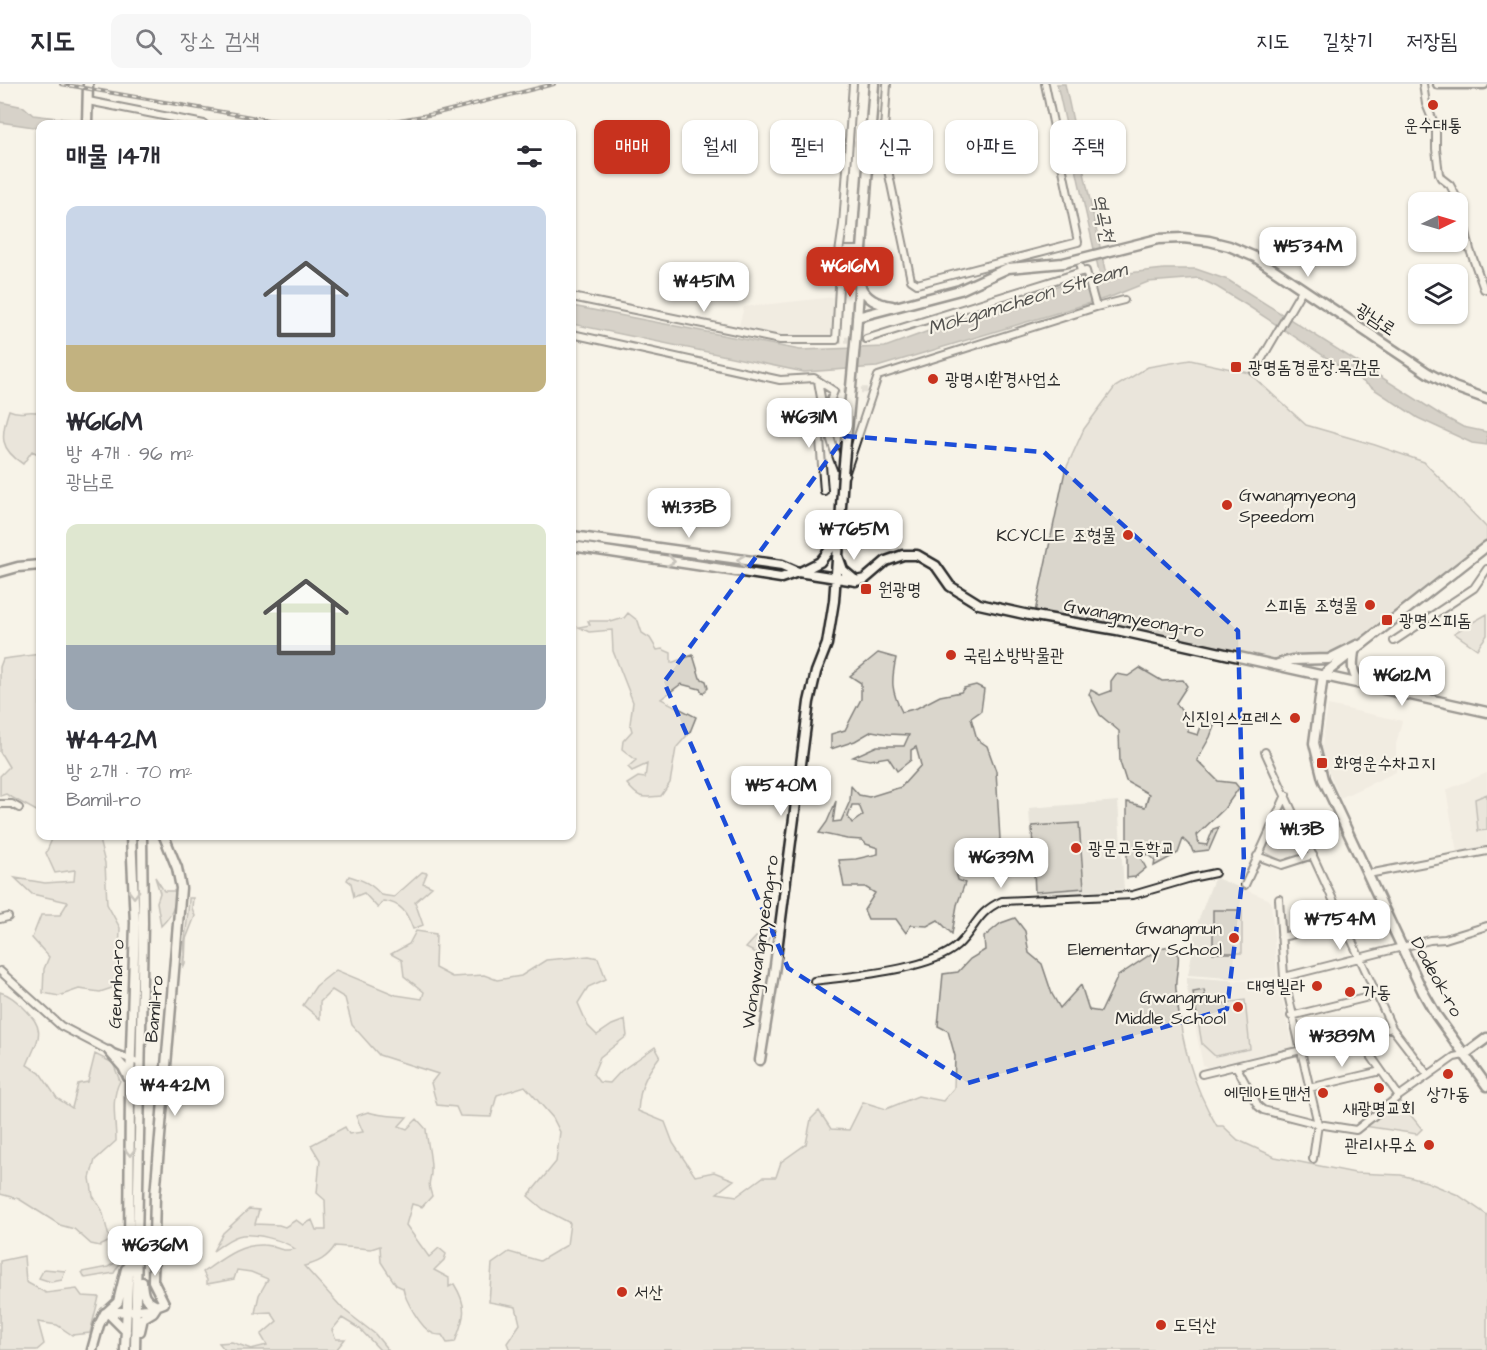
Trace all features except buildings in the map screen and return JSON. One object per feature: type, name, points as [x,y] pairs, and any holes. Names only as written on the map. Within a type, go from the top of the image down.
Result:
[{"type":"main road","points":[[87,120],[88,84]]},
{"type":"main road","name":"Wongwangmyeong-ro","points":[[760,1060],[774,973],[809,702],[816,672],[827,644],[835,579],[874,84]]},
{"type":"main road","points":[[1438,84],[1484,84]]},
{"type":"main road","name":"광남로","points":[[895,307],[960,290],[1008,268],[1063,263],[1112,249],[1167,238],[1209,241],[1229,246],[1255,257],[1428,373],[1454,387],[1487,399]]},
{"type":"main road","points":[[859,280],[863,292],[871,299],[880,304],[895,307]]},
{"type":"main road","points":[[857,317],[895,307]]},
{"type":"main road","points":[[576,537],[782,565],[799,572],[856,581]]},
{"type":"main road","points":[[576,547],[781,578],[820,562],[838,542]]},
{"type":"main road","points":[[838,542],[838,556],[843,570],[856,581]]},
{"type":"main road","points":[[1323,675],[1487,546]]},
{"type":"main road","name":"Gwangmyeong-ro","points":[[856,581],[865,579],[886,561],[903,555],[917,555],[936,566],[950,586],[979,604],[1117,630],[1487,712]]},
{"type":"main road","points":[[0,572],[36,565]]},
{"type":"main road","points":[[1276,665],[1292,660],[1329,659],[1349,648],[1364,644]]},
{"type":"main road","points":[[1354,652],[1354,675],[1357,680],[1366,685]]},
{"type":"main road","name":"Dodeok-ro","points":[[1323,675],[1314,731],[1316,755],[1323,779],[1401,948],[1436,1015],[1487,1086]]},
{"type":"main road","name":"Geumha-ro","points":[[131,840],[135,923],[131,1046],[135,1062],[130,1081],[133,1259]]},
{"type":"main road","name":"Geumha-ro","points":[[135,1350],[132,1309],[135,1062],[143,924],[142,840]]},
{"type":"main road","points":[[142,854],[146,840]]},
{"type":"main road","name":"Bamil-ro","points":[[157,1306],[164,1303],[153,1281],[155,1196],[181,888],[177,868],[166,840]]},
{"type":"main road","points":[[1464,1055],[1487,1038]]},
{"type":"main road","points":[[109,1051],[124,1052],[131,1046]]},
{"type":"main road","points":[[109,1051],[125,1069],[130,1081]]},
{"type":"main road","points":[[133,1259],[142,1275],[143,1296],[157,1306]]},
{"type":"main road","points":[[92,1350],[99,1325],[106,1312],[118,1302],[133,1259]]},
{"type":"main road","points":[[106,1312],[157,1306]]},
{"type":"main road","points":[[135,1350],[142,1320],[157,1306]]},
{"type":"main road","name":"Geumha-ro","points":[[126,1350],[126,1331],[132,1309]]},
{"type":"main road","points":[[106,1312],[126,1331]]},
{"type":"street","points":[[839,279],[837,267],[843,225],[853,84]]},
{"type":"street","points":[[887,84],[884,146],[911,280],[917,284],[1078,242],[1045,84]]},
{"type":"street","points":[[1423,84],[1426,104],[1436,128],[1439,174],[1450,185],[1460,204],[1474,263],[1484,289],[1487,290]]},
{"type":"street","points":[[88,101],[184,120]]},
{"type":"street","points":[[576,298],[780,340],[836,340],[840,269],[846,250],[843,225]]},
{"type":"street","points":[[1073,243],[1075,251]]},
{"type":"street","points":[[846,250],[861,250]]},
{"type":"street","points":[[866,339],[1082,270],[1096,306]]},
{"type":"street","points":[[1254,372],[1302,290]]},
{"type":"street","points":[[842,484],[879,376],[1096,306],[1124,300]]},
{"type":"street","points":[[576,335],[780,380],[814,378],[834,391],[819,427],[824,491]]},
{"type":"street","points":[[818,381],[831,441],[843,474]]},
{"type":"street","points":[[1394,641],[1474,588],[1487,569]]},
{"type":"street","points":[[1265,752],[1392,1028],[1428,1075]]},
{"type":"street","points":[[1245,885],[1286,795]]},
{"type":"street","points":[[0,804],[12,804],[19,808]]},
{"type":"street","points":[[1368,874],[1487,851]]},
{"type":"street","points":[[1257,856],[1282,865],[1313,855]]},
{"type":"street","points":[[814,981],[933,961],[957,945],[987,908],[1002,901],[1134,895],[1215,873]]},
{"type":"street","points":[[1279,899],[1284,977],[1291,1016],[1318,1124],[1312,1159]]},
{"type":"street","points":[[0,919],[8,917]]},
{"type":"street","points":[[1281,938],[1344,923]]},
{"type":"street","points":[[1284,977],[1430,940],[1445,939],[1487,926]]},
{"type":"street","points":[[0,971],[61,1026],[135,1062]]},
{"type":"street","points":[[1291,1016],[1377,995]]},
{"type":"street","points":[[1202,1074],[1392,1028]]},
{"type":"street","points":[[1357,1036],[1399,1096]]},
{"type":"street","points":[[1236,1066],[1258,1106],[1263,1110],[1318,1124],[1356,1130],[1428,1075],[1454,1057],[1464,1055]]},
{"type":"street","points":[[1309,1089],[1381,1071]]},
{"type":"highlighted area","points":[[845,436],[1044,452],[1238,631],[1244,865],[1227,1009],[968,1083],[788,968],[664,682]]},
{"type":"shaded area","points":[[835,297],[833,335],[780,336],[739,326],[744,307]]},
{"type":"shaded area","points":[[1190,360],[1249,373],[1306,425],[1424,462],[1487,528],[1487,541],[1333,661],[1276,661],[1120,627],[1035,612],[1065,471],[1084,429],[1115,387],[1148,367]]},
{"type":"shaded area","points":[[9,410],[36,413],[36,453],[32,451],[23,464],[6,447],[4,428]]},
{"type":"shaded area","points":[[628,613],[638,621],[642,633],[650,638],[657,650],[662,649],[671,653],[671,663],[693,655],[700,678],[706,681],[708,688],[703,693],[700,689],[681,684],[661,699],[696,717],[690,732],[676,748],[670,783],[661,796],[641,796],[627,784],[638,777],[645,778],[647,764],[632,771],[628,767],[636,760],[622,749],[623,741],[632,731],[630,724],[633,702],[613,651],[612,630],[589,632],[579,627],[590,625],[588,621],[611,622],[624,618]]},
{"type":"shaded area","points":[[1487,614],[1487,635],[1477,649],[1454,633]]},
{"type":"shaded area","points":[[878,653],[896,658],[893,686],[902,712],[917,708],[940,696],[961,692],[964,688],[976,685],[984,689],[981,711],[971,718],[977,739],[987,746],[996,771],[1000,839],[979,860],[973,858],[955,867],[958,880],[965,883],[957,905],[952,934],[938,920],[927,926],[911,925],[906,933],[896,919],[868,919],[864,910],[875,893],[865,887],[844,887],[839,860],[878,854],[878,848],[862,840],[819,833],[827,822],[836,801],[833,822],[841,821],[850,801],[851,786],[859,795],[869,797],[901,787],[921,765],[916,747],[911,750],[911,760],[897,771],[888,757],[870,760],[853,757],[877,746],[904,746],[909,735],[872,731],[855,741],[831,749],[831,734],[845,730],[861,699],[861,683],[850,676]],"holes":[[[852,805],[859,805],[863,815],[852,823],[848,817]]]},
{"type":"shaded area","points":[[36,655],[36,811],[6,794],[0,796],[0,776],[9,767],[0,752],[0,667],[3,659]]},
{"type":"shaded area","points":[[1140,668],[1162,681],[1183,680],[1187,686],[1176,703],[1188,721],[1188,732],[1198,735],[1206,712],[1217,718],[1210,737],[1197,760],[1218,781],[1235,783],[1239,788],[1224,809],[1197,835],[1199,844],[1207,845],[1213,829],[1219,827],[1209,850],[1193,852],[1183,839],[1178,853],[1154,866],[1155,860],[1148,854],[1140,857],[1146,868],[1135,877],[1127,878],[1127,802],[1145,807],[1149,794],[1126,781],[1120,762],[1119,731],[1100,715],[1089,694],[1091,690],[1100,695],[1111,691],[1111,681],[1116,674],[1128,676]]},
{"type":"shaded area","points":[[1328,705],[1402,721],[1396,744],[1396,772],[1340,798],[1326,765],[1322,747]]},
{"type":"shaded area","points":[[1487,773],[1487,847],[1457,852],[1446,790]]},
{"type":"shaded area","points":[[1487,794],[1487,830],[1478,831],[1475,799]]},
{"type":"shaded area","name":"광문고등학교","points":[[1118,801],[1124,889],[1034,895],[1029,808]]},
{"type":"shaded area","points":[[1287,803],[1309,854],[1281,861],[1263,851]]},
{"type":"shaded area","points":[[1079,823],[1084,888],[1035,892],[1032,826]]},
{"type":"shaded area","points":[[52,840],[99,840],[105,863],[107,904],[120,928],[118,986],[100,992],[79,989],[59,996],[43,993],[44,969],[49,957],[32,938],[41,915],[60,915],[68,902],[32,894],[15,878],[45,883],[74,881],[75,870],[55,873],[46,853]]},
{"type":"shaded area","points":[[422,872],[427,873],[423,883],[432,887],[415,902],[423,925],[413,929],[406,914],[395,904],[383,901],[378,908],[364,893],[354,897],[351,883],[347,880],[349,876],[359,879],[371,885],[381,895],[394,897]]},
{"type":"shaded area","points":[[155,877],[164,891],[175,891],[173,910],[161,926],[157,902],[160,893]]},
{"type":"shaded area","name":"Gwangmun Elementary School","points":[[1216,878],[1271,902],[1277,977],[1242,979],[1188,975],[1198,921]]},
{"type":"shaded area","points":[[189,898],[193,898],[192,908],[195,916],[186,939],[183,968],[184,951]]},
{"type":"shaded area","points":[[1213,910],[1242,910],[1242,953],[1213,953]]},
{"type":"shaded area","points":[[1015,918],[1025,931],[1029,953],[1042,964],[1052,994],[1060,1008],[1081,985],[1089,1010],[1101,1012],[1118,976],[1160,948],[1175,945],[1178,956],[1176,984],[1178,1008],[1184,1044],[1194,1077],[1217,1126],[1223,1126],[1238,1140],[1275,1157],[1355,1173],[1401,1175],[1427,1182],[1458,1195],[1487,1215],[1487,1350],[510,1350],[507,1343],[520,1324],[516,1307],[489,1302],[492,1264],[509,1252],[540,1261],[567,1245],[570,1223],[543,1209],[528,1196],[556,1162],[560,1132],[553,1118],[525,1086],[497,1095],[491,1117],[460,1116],[456,1107],[437,1105],[431,1083],[438,1074],[379,1055],[352,1025],[345,998],[332,990],[320,1002],[320,1019],[303,1005],[316,986],[336,970],[396,995],[422,999],[424,992],[404,976],[402,960],[391,954],[409,944],[416,931],[436,934],[435,968],[452,977],[484,975],[497,980],[521,976],[546,960],[589,956],[598,958],[606,979],[588,987],[578,1003],[588,1026],[597,1035],[625,1020],[627,1036],[600,1057],[593,1074],[599,1082],[610,1083],[621,1071],[655,1047],[660,1056],[644,1082],[638,1111],[665,1122],[673,1143],[695,1176],[714,1172],[734,1180],[717,1193],[737,1196],[763,1177],[776,1177],[781,1162],[806,1144],[811,1119],[819,1111],[831,1129],[849,1130],[863,1102],[886,1109],[918,1096],[943,1101],[954,1088],[955,1056],[948,1031],[938,1026],[943,974],[958,972],[970,959],[985,950],[984,937],[1001,923]]},
{"type":"shaded area","points":[[756,937],[769,938],[763,951],[756,953],[746,948]]},
{"type":"shaded area","name":"Gwangmun Middle School","points":[[1187,977],[1242,981],[1278,980],[1292,1047],[1207,1067],[1203,1065],[1187,988]]},
{"type":"shaded area","points":[[1204,990],[1207,1006],[1245,1000],[1250,1049],[1215,1056],[1202,1044],[1193,992]]},
{"type":"shaded area","points":[[0,992],[10,996],[36,1022],[37,1041],[27,1065],[40,1073],[57,1098],[72,1108],[78,1084],[88,1082],[95,1054],[113,1063],[120,1081],[114,1103],[116,1141],[95,1160],[90,1178],[93,1196],[102,1210],[110,1241],[100,1246],[91,1244],[74,1229],[60,1225],[19,1199],[0,1194]]},
{"type":"shaded area","points":[[1399,1101],[1422,1129],[1417,1134],[1364,1126]]},
{"type":"shaded area","points":[[368,1112],[407,1117],[399,1126],[407,1129],[417,1119],[426,1129],[431,1163],[429,1183],[432,1196],[422,1207],[412,1204],[406,1225],[429,1257],[439,1248],[446,1254],[444,1260],[434,1270],[449,1278],[449,1287],[454,1284],[462,1300],[463,1319],[455,1342],[447,1343],[442,1335],[432,1333],[419,1320],[403,1288],[396,1285],[381,1262],[380,1246],[371,1249],[335,1246],[322,1259],[304,1266],[343,1309],[375,1334],[388,1350],[380,1350],[360,1329],[342,1318],[332,1330],[336,1339],[345,1339],[336,1350],[225,1350],[219,1343],[232,1342],[251,1349],[267,1345],[261,1335],[277,1321],[271,1312],[255,1313],[259,1295],[268,1279],[251,1272],[237,1270],[234,1279],[207,1284],[203,1272],[238,1250],[254,1245],[286,1250],[295,1249],[276,1240],[244,1235],[232,1238],[213,1251],[223,1233],[249,1209],[259,1210],[255,1224],[285,1227],[296,1220],[303,1225],[312,1220],[316,1230],[326,1230],[325,1200],[317,1193],[320,1160],[311,1145],[345,1127],[349,1134],[363,1132],[356,1116]]},
{"type":"shaded area","points":[[24,1256],[26,1282],[46,1293],[77,1289],[82,1296],[99,1297],[90,1333],[72,1335],[57,1325],[38,1322],[44,1344],[37,1350],[0,1350],[0,1261]]},
{"type":"shaded area","points":[[123,1258],[114,1273],[85,1278],[82,1272],[108,1267]]},
{"type":"shaded area","points":[[44,1269],[65,1271],[62,1280],[51,1282],[39,1278]]},
{"type":"water","points":[[1057,84],[1065,84],[1073,120],[1065,120]]},
{"type":"water","points":[[0,102],[24,107],[33,115],[74,120],[36,120],[36,127],[0,122]]},
{"type":"water","name":"Mokgamcheon Stream","points":[[1077,174],[1084,174],[1105,270],[1111,275],[1164,269],[1196,269],[1228,280],[1441,415],[1463,427],[1487,432],[1487,445],[1472,443],[1418,418],[1248,306],[1199,278],[1148,282],[1113,296],[877,367],[804,372],[576,325],[576,307],[800,350],[885,347],[1081,278],[1100,276]]},
{"type":"tunnel","points":[[849,143],[857,144]]},
{"type":"tunnel","points":[[836,340],[866,339]]},
{"type":"tunnel","points":[[834,391],[874,390]]},
{"type":"railway","points":[[61,84],[268,120]]},
{"type":"railway","points":[[399,120],[434,114],[554,84]]},
{"type":"place","name":"운수대통","points":[[1433,105]]},
{"type":"place","name":"광명돔경륜장.목감문","points":[[1236,367]]},
{"type":"place","name":"광명시환경사업소","points":[[933,379]]},
{"type":"place","name":"Gwangmyeong Speedom","points":[[1227,505]]},
{"type":"place","name":"KCYCLE 조형물","points":[[1128,535]]},
{"type":"place","name":"원광명","points":[[866,589]]},
{"type":"place","name":"스피돔 조형물","points":[[1370,605]]},
{"type":"place","name":"광명스피돔","points":[[1387,620]]},
{"type":"place","name":"국립소방박물관","points":[[951,655]]},
{"type":"place","name":"신진익스프레스","points":[[1295,718]]},
{"type":"place","name":"화영운수차고지","points":[[1322,763]]},
{"type":"place","name":"광문고등학교","points":[[1076,848]]},
{"type":"place","name":"Gwangmun Elementary School","points":[[1234,938]]},
{"type":"place","name":"대영빌라","points":[[1317,986]]},
{"type":"place","name":"가동","points":[[1350,992]]},
{"type":"place","name":"Gwangmun Middle School","points":[[1238,1007]]},
{"type":"place","name":"상가동","points":[[1448,1074]]},
{"type":"place","name":"새광명교회","points":[[1379,1088]]},
{"type":"place","name":"에덴아트맨션","points":[[1323,1093]]},
{"type":"place","name":"관리사무소","points":[[1429,1145]]},
{"type":"place","name":"서산","points":[[622,1292]]},
{"type":"place","name":"도덕산","points":[[1161,1325]]},
{"type":"water label","name":"역곡천","points":[[1104,218]]}]
